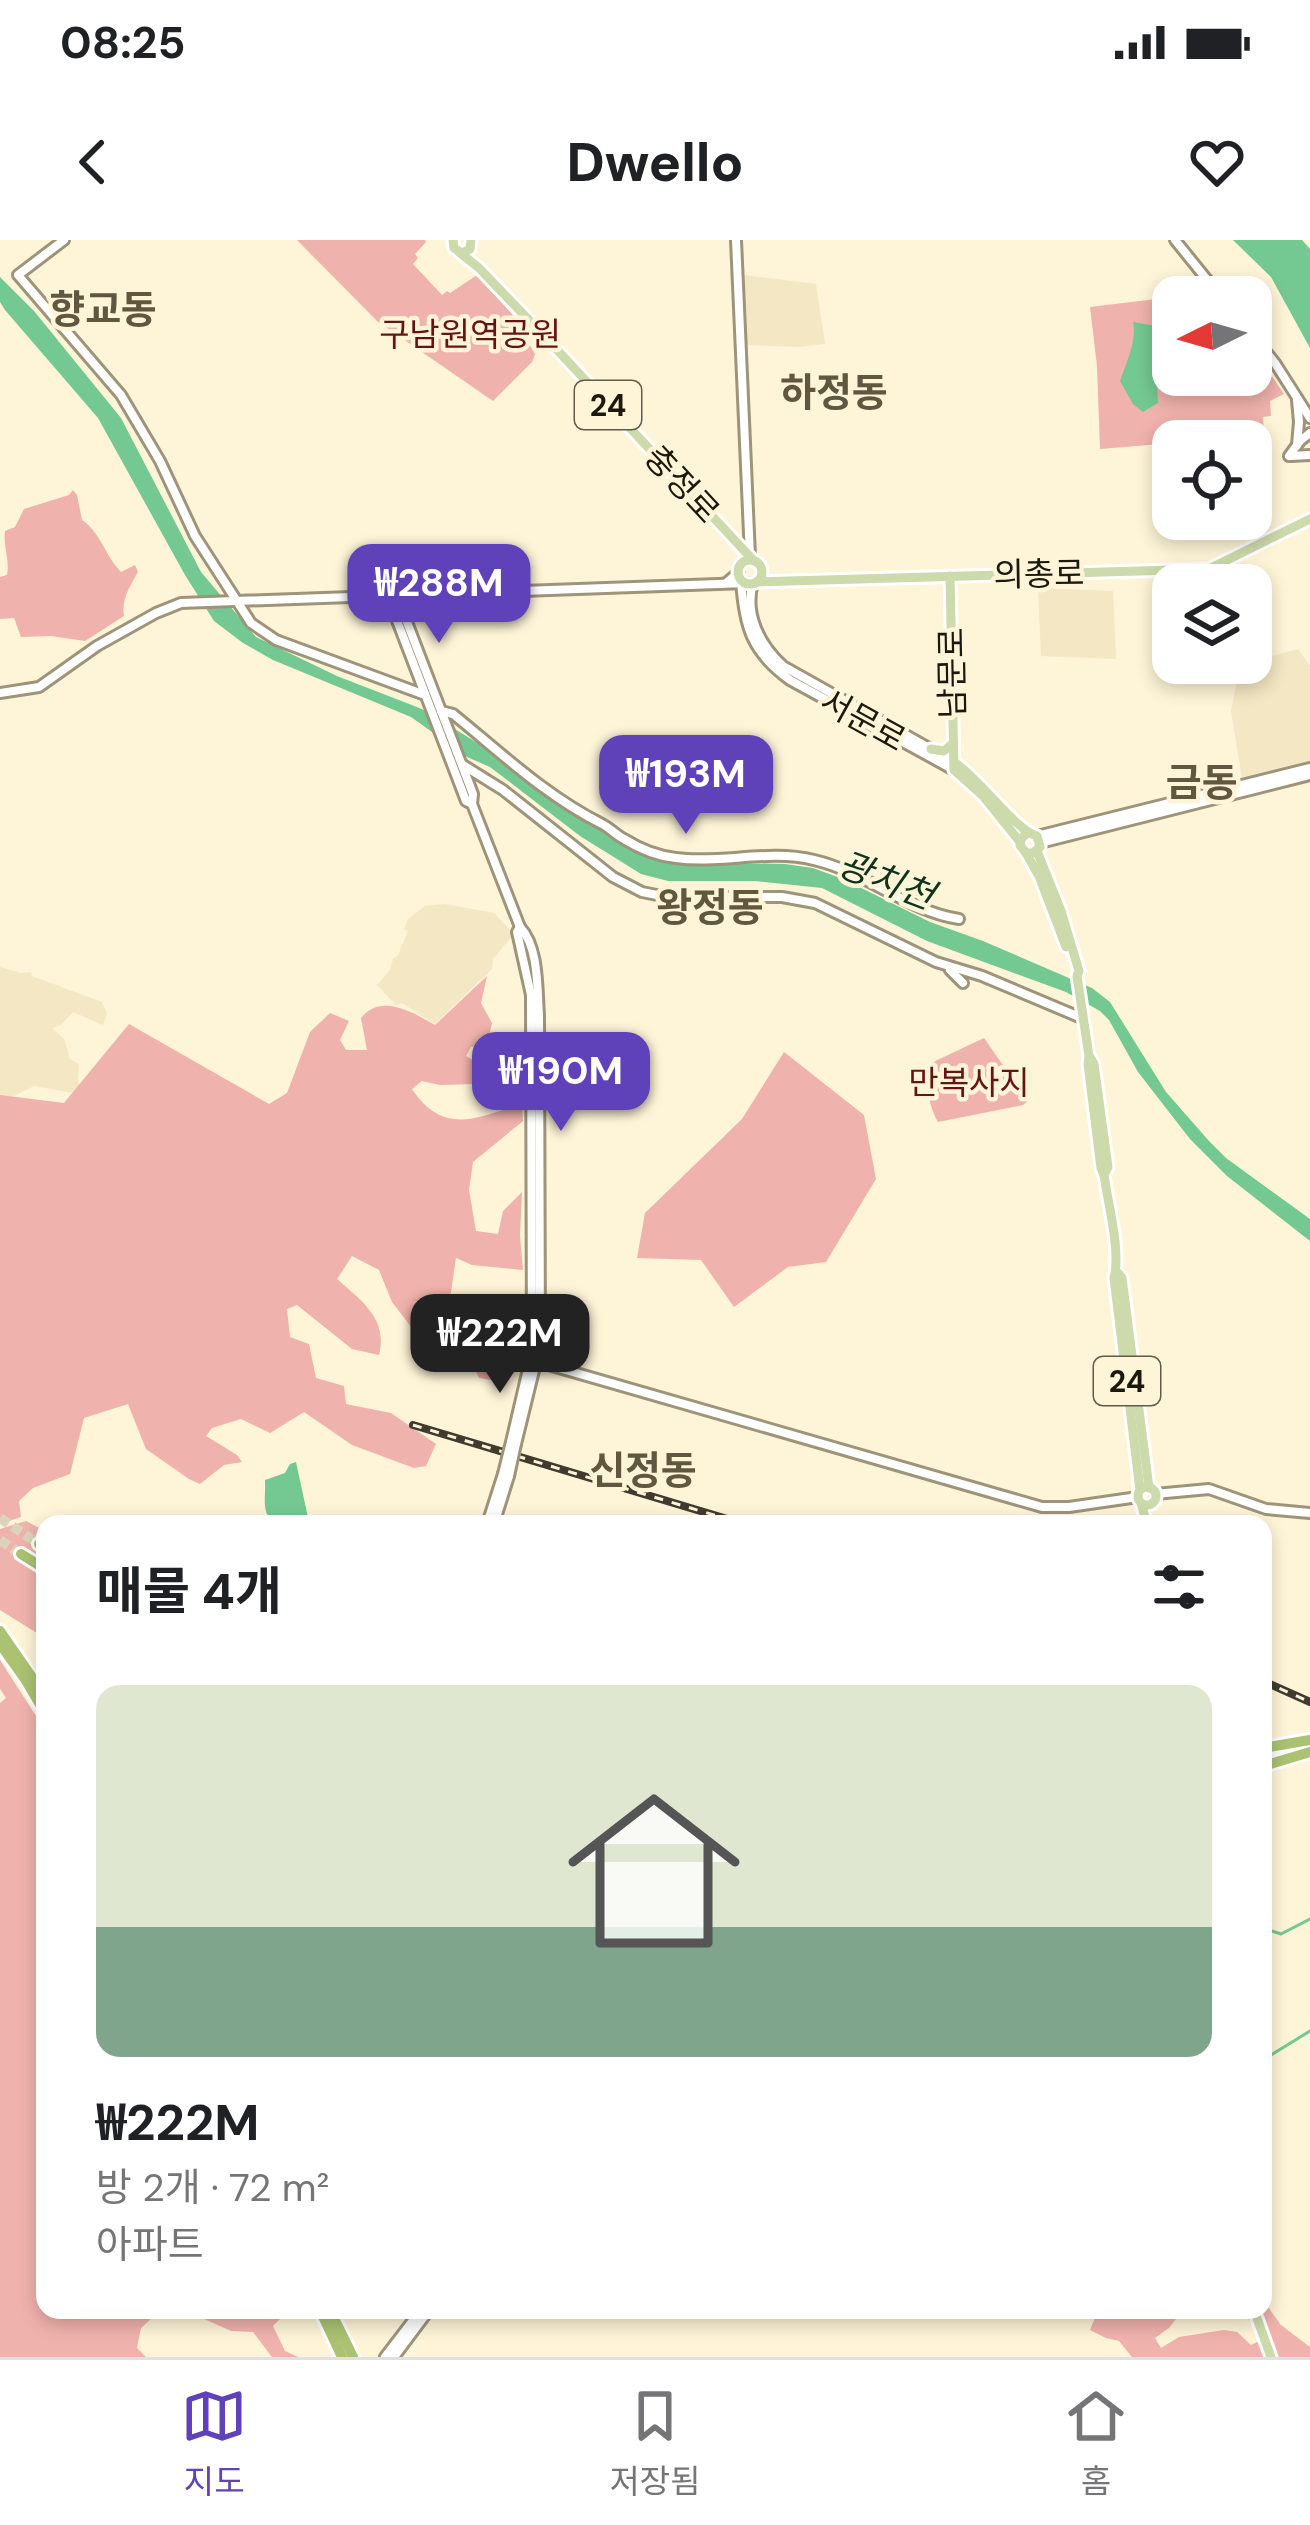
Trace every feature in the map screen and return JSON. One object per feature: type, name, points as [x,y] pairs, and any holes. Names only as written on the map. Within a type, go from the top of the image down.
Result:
[{"type":"highway","points":[[21,1555],[36,1564]]},
{"type":"highway","points":[[0,1631],[36,1683]]},
{"type":"highway","points":[[0,1644],[36,1696]]},
{"type":"highway","points":[[1272,1751],[1310,1744]]},
{"type":"highway","points":[[1272,1751],[1310,1744]]},
{"type":"highway","points":[[330,2319],[348,2357]]},
{"type":"main road","name":"충정로","points":[[460,244],[746,568]]},
{"type":"main road","name":"의총로","points":[[746,568],[794,580],[1209,569],[1310,519]]},
{"type":"main road","name":"남문로","points":[[950,576],[954,766]]},
{"type":"main road","points":[[931,749],[944,751],[953,743]]},
{"type":"main road","name":"서문로","points":[[954,766],[989,792],[1031,843],[1058,912],[1081,1003]]},
{"type":"main road","name":"24","points":[[1081,1003],[1108,1167],[1104,1175],[1117,1272],[1122,1278],[1149,1515]]},
{"type":"main road","points":[[1258,2319],[1273,2357]]},
{"type":"street","points":[[64,240],[18,275],[122,394],[234,601],[251,622],[276,640],[427,699]]},
{"type":"street","points":[[736,240],[748,616]]},
{"type":"street","points":[[1174,240],[1204,276]]},
{"type":"street","points":[[1272,359],[1310,418]]},
{"type":"street","points":[[1297,398],[1297,445]]},
{"type":"street","points":[[1310,433],[1289,456],[1310,455]]},
{"type":"street","points":[[725,584],[746,568]]},
{"type":"street","name":"서문로","points":[[746,568],[742,596],[751,638],[778,672],[954,766]]},
{"type":"street","points":[[0,693],[39,687],[125,630],[169,607],[190,602],[725,584],[742,596]]},
{"type":"street","points":[[404,615],[411,601],[425,595]]},
{"type":"street","points":[[392,597],[404,615],[462,764],[472,804],[520,927],[517,932],[531,995],[534,1360],[533,1382],[513,1443]]},
{"type":"street","points":[[392,597],[443,743],[466,800],[472,804]]},
{"type":"street","name":"서문로","points":[[748,616],[765,646],[783,665],[954,766]]},
{"type":"street","points":[[441,711],[453,714],[551,794],[647,851],[683,859],[808,858],[840,868],[932,913],[959,919]]},
{"type":"street","points":[[462,764],[613,877],[642,892],[667,897],[782,897],[815,903],[944,965],[1084,1019]]},
{"type":"street","points":[[1031,843],[1310,771]]},
{"type":"street","points":[[467,778],[486,779]]},
{"type":"street","points":[[944,965],[963,983]]},
{"type":"street","points":[[1063,1011],[1081,1003]]},
{"type":"street","points":[[534,1360],[1042,1507],[1209,1489],[1266,1509],[1310,1513]]},
{"type":"street","points":[[494,1515],[534,1360]]},
{"type":"street","points":[[533,1382],[556,1366]]},
{"type":"street","points":[[389,2357],[418,2319]]},
{"type":"shaded area","points":[[1233,240],[1302,240],[1310,249],[1310,348],[1272,276]]},
{"type":"shaded area","points":[[744,275],[816,284],[825,344],[746,345]]},
{"type":"shaded area","points":[[0,277],[34,311],[121,418],[201,572],[256,637],[422,709],[638,852],[671,862],[813,868],[1092,988],[1110,1002],[1166,1092],[1209,1141],[1310,1219],[1310,1241],[1227,1176],[1190,1139],[1138,1072],[1100,1011],[1066,992],[927,941],[822,888],[755,881],[668,881],[641,874],[411,717],[243,643],[214,621],[98,418],[5,310],[0,302]]},
{"type":"shaded area","points":[[1133,322],[1152,325],[1152,396],[1158,396],[1158,403],[1143,412],[1120,381]]},
{"type":"shaded area","points":[[1038,588],[1113,591],[1116,659],[1041,656]]},
{"type":"shaded area","points":[[1298,649],[1310,666],[1310,764],[1242,779],[1231,711],[1236,684],[1272,684],[1272,656]]},
{"type":"shaded area","points":[[445,904],[494,913],[512,936],[493,959],[492,969],[435,1024],[402,1003],[396,1005],[377,985],[398,955],[408,919],[425,906]]},
{"type":"shaded area","points":[[0,967],[31,972],[102,1002],[107,1014],[103,1025],[73,1012],[52,1028],[64,1039],[70,1059],[79,1064],[78,1082],[84,1095],[34,1086],[0,1103]]},
{"type":"shaded area","points":[[296,1462],[307,1515],[268,1515],[265,1480],[285,1473]]},
{"type":"green space","name":"구남원역공원","points":[[297,240],[425,240],[413,264],[442,295],[477,275],[531,335],[527,340],[535,354],[532,362],[493,401],[377,321]]},
{"type":"green space","points":[[1152,300],[1152,396],[1272,396],[1272,376],[1284,394],[1270,401],[1271,416],[1263,420],[1152,420],[1152,445],[1100,449],[1090,307]]},
{"type":"green space","points":[[73,490],[82,520],[116,566],[121,572],[135,565],[138,572],[125,599],[124,616],[85,641],[21,637],[14,618],[0,619],[0,577],[8,569],[5,531],[15,527],[24,509]]},
{"type":"green space","points":[[487,976],[481,1003],[492,1023],[487,1045],[471,1047],[466,1056],[492,1071],[479,1084],[422,1081],[412,1089],[424,1104],[449,1118],[476,1118],[522,1104],[523,1121],[473,1162],[469,1190],[476,1231],[498,1234],[503,1211],[522,1192],[523,1270],[472,1265],[456,1258],[450,1299],[482,1329],[523,1337],[525,1358],[511,1361],[491,1380],[479,1378],[469,1357],[438,1362],[392,1302],[379,1270],[352,1256],[337,1279],[376,1321],[379,1355],[352,1349],[297,1305],[287,1309],[290,1337],[309,1344],[316,1378],[344,1386],[346,1404],[391,1413],[436,1444],[426,1466],[414,1468],[352,1445],[304,1412],[270,1433],[241,1419],[212,1428],[206,1436],[242,1462],[224,1465],[200,1484],[146,1449],[128,1404],[84,1418],[70,1474],[33,1488],[19,1501],[21,1517],[0,1524],[0,1095],[64,1103],[129,1024],[269,1104],[287,1093],[310,1032],[330,1013],[349,1021],[340,1040],[346,1050],[367,1050],[361,1018],[369,1011],[397,1007],[435,1025]]},
{"type":"green space","name":"만복사지","points":[[984,1038],[1028,1101],[938,1122],[928,1094],[927,1065]]},
{"type":"green space","points":[[784,1052],[864,1115],[876,1179],[826,1262],[788,1267],[734,1307],[701,1260],[637,1258],[645,1213],[742,1119]]},
{"type":"green space","points":[[26,1521],[36,1526],[36,1540],[29,1541],[36,1545],[36,1559],[14,1548],[10,1552],[36,1568],[36,1632],[0,1610],[0,1529]]},
{"type":"green space","points":[[0,1660],[36,1716],[36,2319],[151,2319],[141,2328],[137,2348],[146,2357],[0,2357],[0,1703],[6,1698],[0,1689]]},
{"type":"green space","points":[[1272,2312],[1310,2347],[1310,2357],[1132,2357],[1119,2341],[1090,2330],[1094,2319],[1176,2319],[1155,2338],[1161,2348],[1179,2337],[1224,2330],[1237,2332],[1251,2345],[1265,2338],[1248,2319],[1272,2319]]},
{"type":"green space","points":[[204,2319],[280,2319],[273,2326],[285,2351],[298,2357],[272,2357],[253,2332],[231,2331]]},
{"type":"waterway","points":[[1272,1931],[1281,1934],[1310,1919]]},
{"type":"waterway","points":[[1272,2054],[1310,2031]]},
{"type":"tunnel","points":[[0,1518],[36,1542]]},
{"type":"tunnel","points":[[0,1540],[21,1554]]},
{"type":"railway","points":[[413,1425],[714,1515]]},
{"type":"railway","points":[[1272,1685],[1310,1702]]},
{"type":"district","name":"향교동","points":[[103,309]]},
{"type":"district","name":"하정동","points":[[834,392]]},
{"type":"district","name":"금동","points":[[1202,782]]},
{"type":"district","name":"왕정동","points":[[710,907]]},
{"type":"district","name":"신정동","points":[[643,1470]]},
{"type":"water label","name":"광치천","points":[[886,880]]}]
